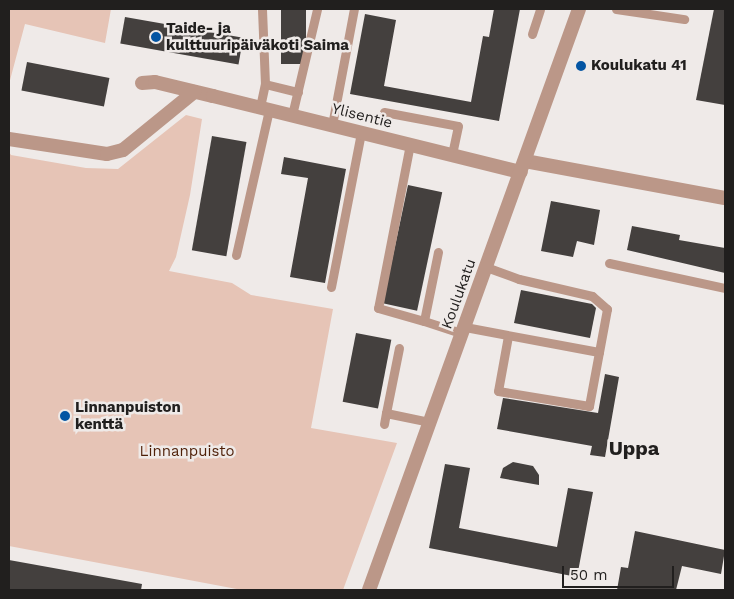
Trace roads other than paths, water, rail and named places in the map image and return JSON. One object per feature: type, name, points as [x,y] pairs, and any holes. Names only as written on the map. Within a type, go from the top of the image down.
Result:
[{"type":"street","name":"Koulukatu","points":[[369,590],[579,9]]},
{"type":"street","name":"Ylisentie","points":[[142,83],[155,82],[452,155],[725,198]]},
{"type":"street","points":[[9,139],[107,154],[122,150],[194,92]]},
{"type":"lane","points":[[236,256],[264,108],[262,9]]},
{"type":"lane","points":[[292,115],[316,9]]},
{"type":"lane","points":[[332,125],[354,9]]},
{"type":"lane","points":[[532,34],[540,9]]},
{"type":"lane","points":[[616,9],[684,19]]},
{"type":"lane","points":[[265,84],[298,92]]},
{"type":"lane","points":[[384,112],[458,126],[452,155]]},
{"type":"lane","points":[[331,287],[361,132]]},
{"type":"lane","points":[[410,144],[378,308],[464,330],[599,352]]},
{"type":"lane","points":[[424,321],[438,252]]},
{"type":"lane","points":[[609,263],[725,288]]},
{"type":"lane","points":[[486,267],[519,279],[592,296],[607,309],[589,406],[498,390],[508,336]]},
{"type":"lane","points":[[384,424],[399,348]]},
{"type":"lane","points":[[386,413],[430,422]]},
{"type":"place","name":"Taide- ja kulttuuripäiväkoti Saima","points":[[156,37]]},
{"type":"place","name":"Koulukatu 41","points":[[581,66]]},
{"type":"place","name":"Linnanpuiston kenttä","points":[[65,416]]},
{"type":"district","name":"Uppa","points":[[634,448]]},
{"type":"park label","name":"Linnanpuisto","points":[[187,452]]}]
